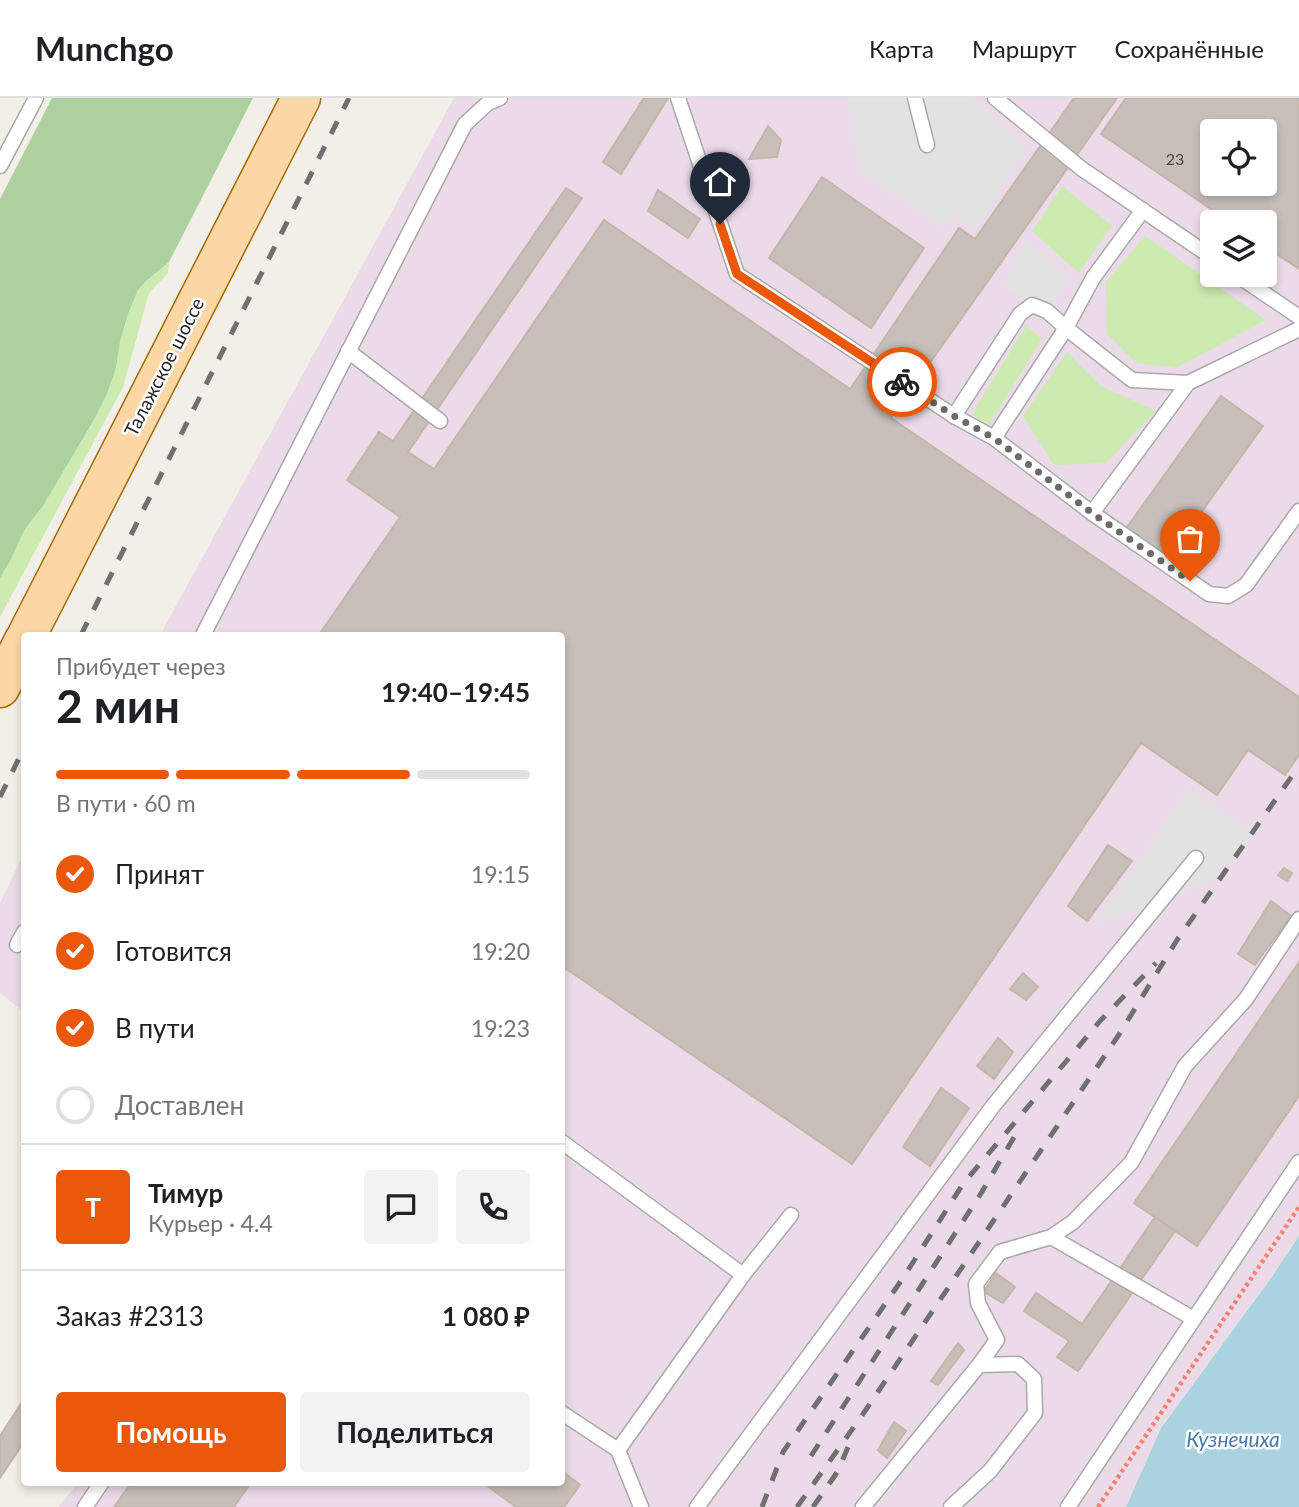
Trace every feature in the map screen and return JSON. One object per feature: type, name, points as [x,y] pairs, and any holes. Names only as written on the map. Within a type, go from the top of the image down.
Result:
[{"type":"main road","name":"Талажское шоссе","points":[[29,632],[301,98]]},
{"type":"main road","points":[[0,688],[21,646]]},
{"type":"lane","points":[[0,166],[36,98]]},
{"type":"lane","points":[[205,632],[465,124],[488,103],[500,98]]},
{"type":"lane","points":[[678,98],[737,274],[954,416],[994,438],[1092,513],[1209,594],[1228,596],[1246,585],[1299,511]]},
{"type":"lane","points":[[915,98],[927,145]]},
{"type":"lane","points":[[995,98],[1083,169],[1200,249]]},
{"type":"lane","points":[[994,438],[1066,328],[1093,278],[1143,210]]},
{"type":"lane","points":[[1255,287],[1299,317]]},
{"type":"lane","points":[[954,416],[1020,314],[1032,305],[1047,311],[1132,380],[1188,383]]},
{"type":"lane","points":[[1092,513],[1188,383],[1299,329]]},
{"type":"lane","points":[[348,351],[440,421]]},
{"type":"lane","points":[[697,1507],[993,1106],[1196,858]]},
{"type":"lane","points":[[863,1507],[997,1340],[978,1303],[976,1284],[1000,1252],[1051,1237],[1073,1222],[1131,1163],[1185,1066],[1246,999],[1299,919]]},
{"type":"lane","points":[[17,945],[21,938]]},
{"type":"lane","points":[[565,1144],[743,1275]]},
{"type":"lane","points":[[1068,1507],[1299,1162]]},
{"type":"lane","points":[[618,1450],[743,1275],[791,1215]]},
{"type":"lane","points":[[1051,1237],[1194,1319]]},
{"type":"lane","points":[[951,1507],[990,1471],[1035,1413],[1034,1379],[1018,1364],[979,1365]]},
{"type":"lane","points":[[565,1415],[618,1450],[641,1507]]},
{"type":"lane","points":[[85,1507],[99,1486]]},
{"type":"path","points":[[1098,1507],[1299,1207]]},
{"type":"shaded area","points":[[454,98],[1299,98],[1299,1236],[1161,1428],[1126,1507],[58,1507],[76,1486],[565,1486],[565,632],[162,632]]},
{"type":"shaded area","points":[[848,98],[972,98],[1025,148],[976,230],[956,216],[942,226],[861,172]]},
{"type":"shaded area","points":[[1025,239],[1070,279],[1041,316],[1004,286]]},
{"type":"shaded area","points":[[1188,789],[1252,833],[1207,883],[1092,925],[1139,863]]},
{"type":"shaded area","points":[[21,859],[21,1010],[0,993],[0,903]]},
{"type":"green space","points":[[52,98],[253,98],[169,262],[138,290],[128,314],[116,368],[107,394],[43,506],[25,529],[0,578],[0,199]]},
{"type":"green space","points":[[1062,186],[1112,226],[1079,273],[1032,231]]},
{"type":"green space","points":[[1145,236],[1200,274],[1200,287],[1218,287],[1266,320],[1176,368],[1136,363],[1107,334],[1106,282]]},
{"type":"green space","points":[[169,262],[168,273],[149,293],[123,387],[0,617],[0,578],[25,529],[43,506],[107,394],[116,368],[128,314],[138,290]]},
{"type":"green space","points":[[1026,325],[1042,339],[988,426],[972,414]]},
{"type":"green space","points":[[1067,352],[1101,386],[1156,411],[1106,463],[1054,465],[1023,416]]},
{"type":"water","name":"Кузнечиха","points":[[1299,1236],[1299,1507],[1126,1507],[1161,1428]]},
{"type":"building","points":[[644,98],[668,98],[621,174],[603,162]]},
{"type":"building","points":[[1074,98],[1117,98],[891,418],[1299,697],[1299,755],[1285,775],[1248,750],[1217,795],[1141,743],[852,1164],[565,968],[565,632],[321,632],[400,517],[347,480],[379,432],[393,441],[566,188],[582,198],[408,452],[434,469],[604,220],[850,389],[959,228],[975,239]]},
{"type":"building","points":[[1126,98],[1299,98],[1299,269],[1277,254],[1277,210],[1212,210],[1101,134]]},
{"type":"building","points":[[768,126],[781,140],[777,157],[749,159]]},
{"type":"building","points":[[822,177],[924,248],[871,328],[769,258]]},
{"type":"building","points":[[658,190],[700,219],[688,238],[648,211]]},
{"type":"building","points":[[1221,396],[1263,426],[1167,560],[1125,530]]},
{"type":"building","points":[[1108,845],[1132,861],[1087,921],[1068,906]]},
{"type":"building","points":[[1284,868],[1292,873],[1287,881],[1278,875]]},
{"type":"building","points":[[1271,901],[1291,916],[1255,965],[1238,954]]},
{"type":"building","points":[[1299,962],[1299,1096],[1197,1246],[1134,1203]]},
{"type":"building","points":[[1023,973],[1038,987],[1026,1000],[1010,989]]},
{"type":"building","points":[[998,1038],[1013,1052],[994,1079],[977,1066]]},
{"type":"building","points":[[941,1088],[969,1108],[930,1166],[903,1147]]},
{"type":"building","points":[[1155,1217],[1175,1231],[1078,1371],[1057,1357],[1069,1341],[1024,1311],[1036,1293],[1082,1324]]},
{"type":"building","points":[[996,1273],[1015,1287],[1003,1303],[984,1292]]},
{"type":"building","points":[[958,1343],[964,1350],[938,1385],[931,1381]]},
{"type":"building","points":[[21,1404],[21,1446],[0,1478],[0,1436]]},
{"type":"building","points":[[894,1422],[906,1431],[887,1458],[878,1450]]},
{"type":"building","points":[[565,1473],[580,1485],[564,1507],[516,1507],[487,1486],[565,1486]]},
{"type":"building","points":[[129,1486],[248,1486],[234,1507],[114,1507]]},
{"type":"railway","points":[[82,632],[349,98]]},
{"type":"railway","points":[[0,797],[21,754]]},
{"type":"railway","points":[[797,1507],[861,1417],[1120,1033],[1177,940],[1299,766]]},
{"type":"railway","points":[[762,1507],[783,1452],[903,1278],[963,1184],[1100,1021],[1156,963]]},
{"type":"railway","points":[[811,1456],[980,1195],[1017,1132]]},
{"type":"railway","points":[[813,1507],[838,1471],[848,1447]]},
{"type":"way so far","points":[[902,382],[994,438],[1092,513],[1190,581]]},
{"type":"route","points":[[720,224],[737,274],[902,382]]}]
